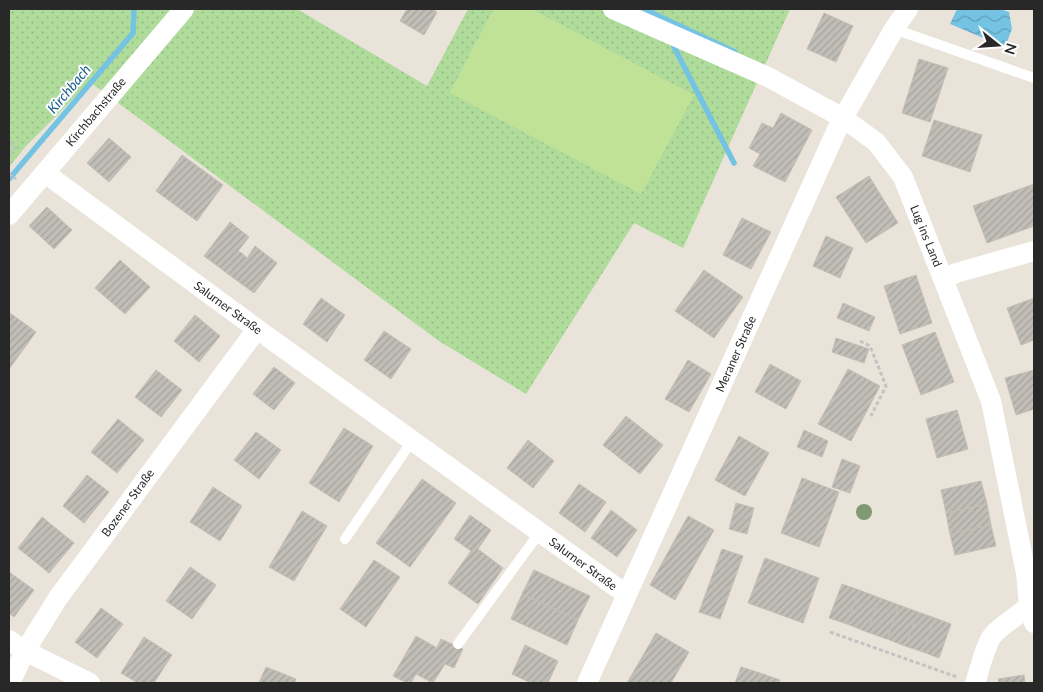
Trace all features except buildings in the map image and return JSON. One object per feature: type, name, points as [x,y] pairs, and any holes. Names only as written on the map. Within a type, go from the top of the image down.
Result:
[{"type":"street","name":"Kirchbachstraße","points":[[9,215],[184,9]]},
{"type":"street","name":"Lug ins Land","points":[[612,9],[768,78],[843,118],[876,142],[903,177],[991,401],[1033,609]]},
{"type":"street","name":"Meraner Straße","points":[[587,683],[843,118],[894,29],[908,9]]},
{"type":"street","name":"Salurner Straße","points":[[45,173],[257,329],[627,595]]},
{"type":"street","points":[[944,279],[956,273],[1034,251]]},
{"type":"street","name":"Bozener Straße","points":[[10,683],[26,651],[58,598],[257,329]]},
{"type":"street","points":[[970,682],[991,637],[1008,620],[1033,609]]},
{"type":"street","points":[[9,640],[26,651],[90,683]]},
{"type":"lane","points":[[894,29],[1034,78]]},
{"type":"lane","points":[[345,539],[412,441]]},
{"type":"lane","name":"Salurner Straße","points":[[458,644],[540,532]]},
{"type":"path","points":[[9,142],[15,147],[9,155]]},
{"type":"path","points":[[860,341],[870,346],[886,386],[871,416]]},
{"type":"path","points":[[830,632],[970,682]]},
{"type":"green space","points":[[9,9],[297,9],[427,86],[468,9],[494,9],[450,93],[693,95],[531,9],[790,9],[683,248],[634,223],[526,394],[439,341],[90,82],[26,146],[9,167]]},
{"type":"green space","points":[[494,9],[531,9],[694,95],[641,194],[450,93]]},
{"type":"water","points":[[957,9],[1000,9],[1009,12],[1012,29],[1005,47],[950,24]]},
{"type":"waterway","name":"Kirchbach","points":[[9,179],[133,33],[134,9]]},
{"type":"waterway","points":[[644,9],[735,52]]},
{"type":"waterway","points":[[674,47],[734,163]]}]
